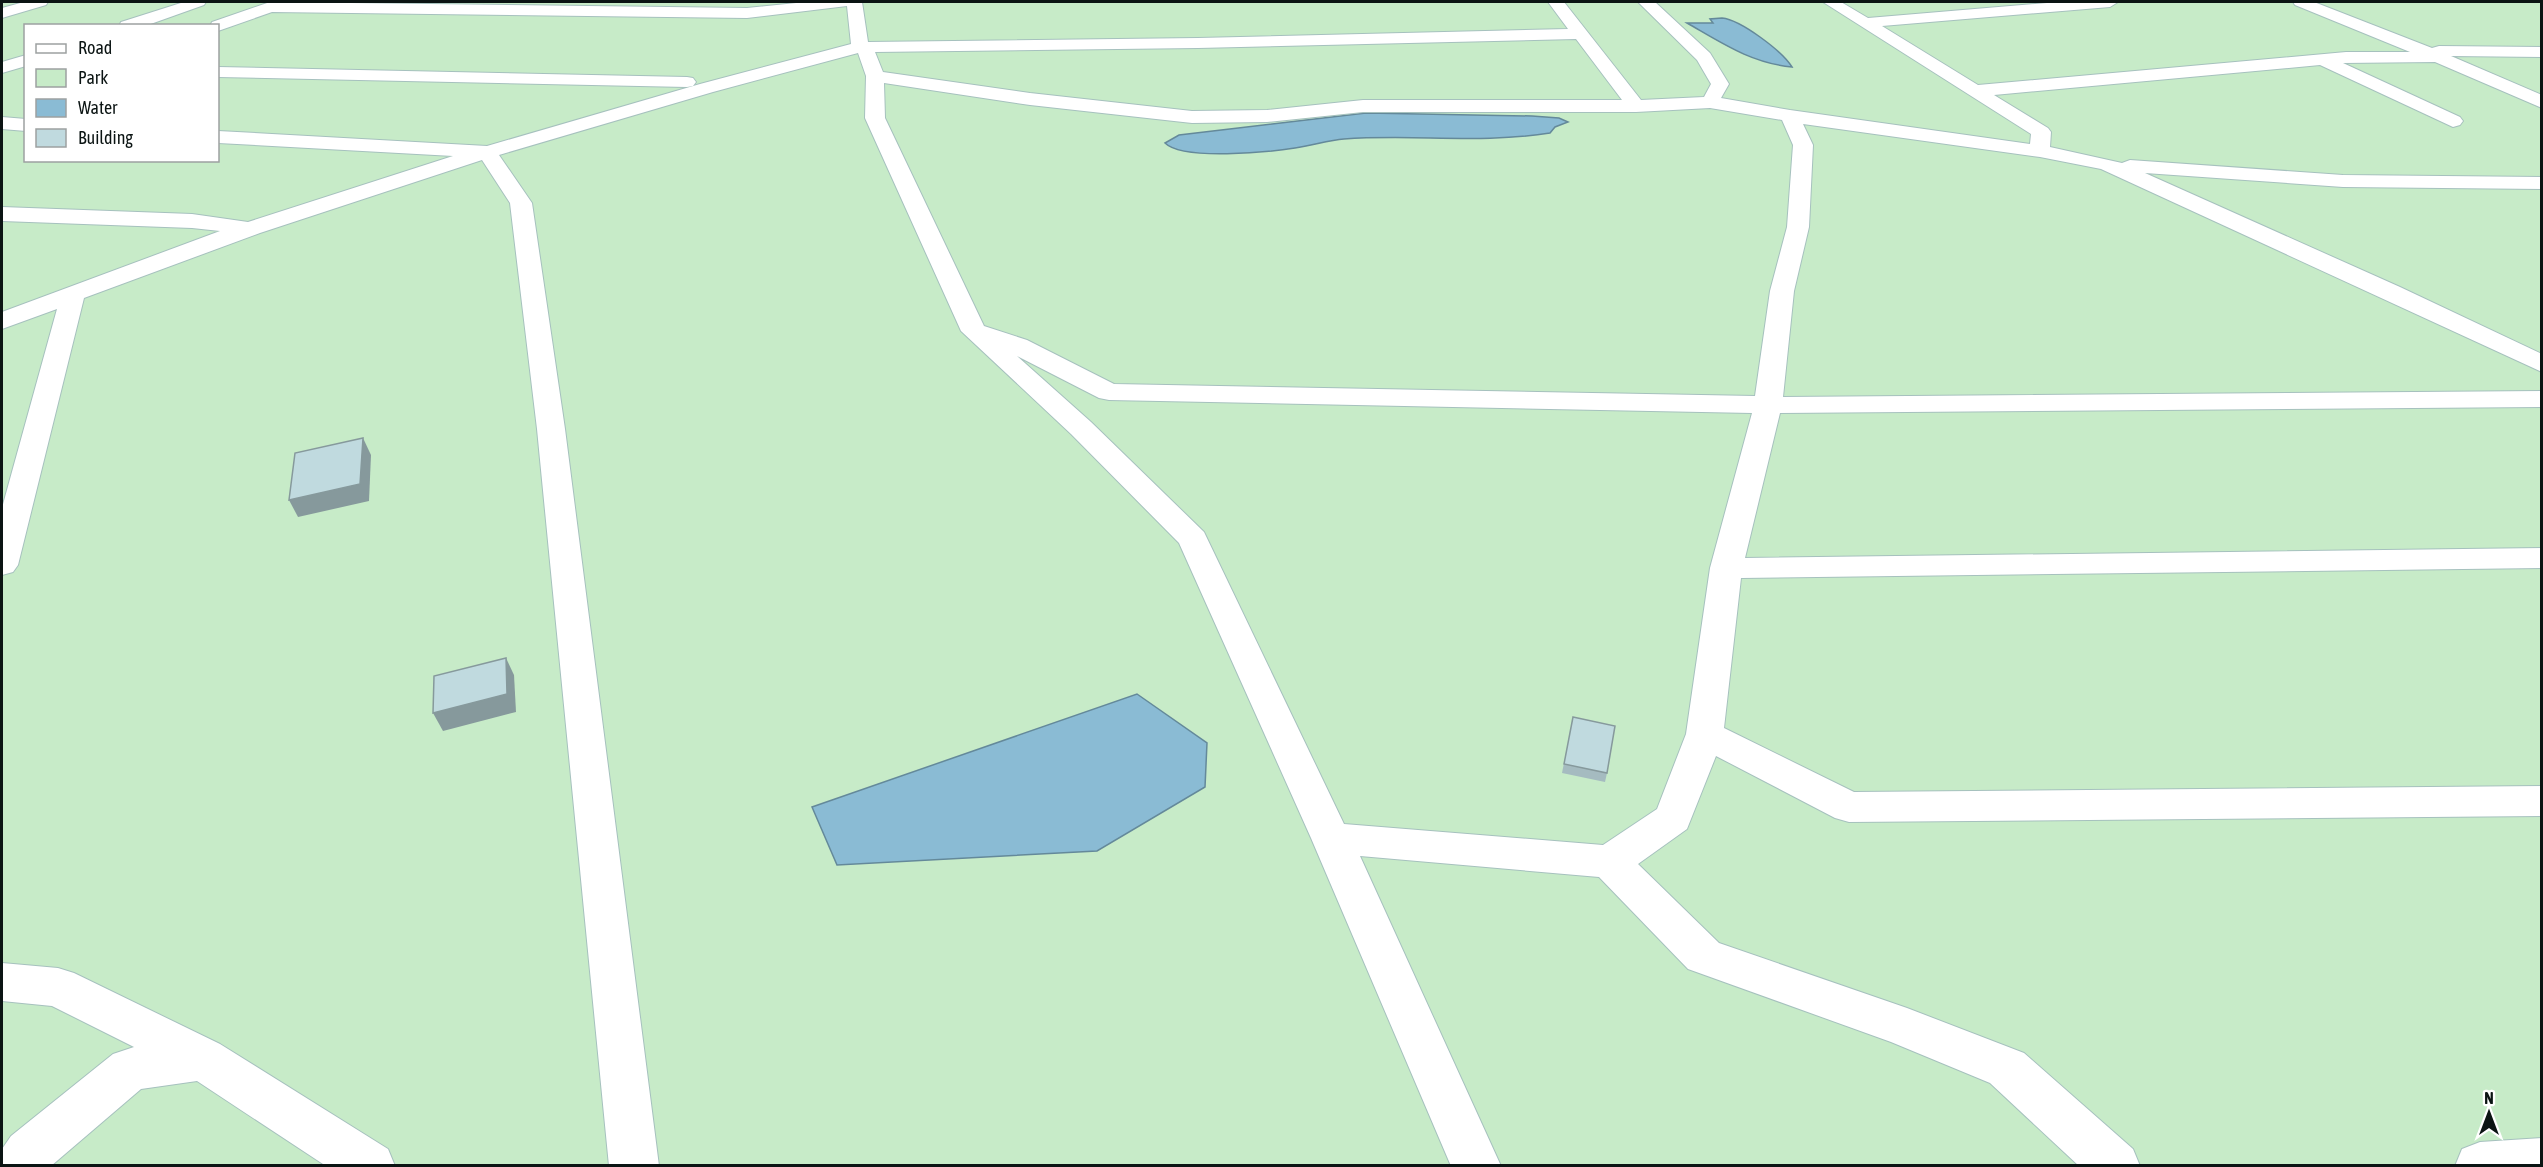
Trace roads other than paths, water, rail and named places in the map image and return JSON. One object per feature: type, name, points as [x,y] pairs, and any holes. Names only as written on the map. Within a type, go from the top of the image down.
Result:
[{"type":"street","points":[[2,13],[40,2]]},
{"type":"street","points":[[133,24],[198,2]]},
{"type":"street","points":[[219,26],[277,4],[747,13],[845,2]]},
{"type":"street","points":[[854,2],[867,57],[875,118],[974,331],[1081,428],[1193,539],[1331,838],[1476,1166]]},
{"type":"street","points":[[1556,2],[1636,106]]},
{"type":"street","points":[[1646,2],[1704,57],[1720,84],[1710,102]]},
{"type":"street","points":[[1831,2],[2042,132],[2040,151]]},
{"type":"street","points":[[1865,23],[2110,2]]},
{"type":"street","points":[[2301,2],[2438,57],[2541,102]]},
{"type":"street","points":[[2,321],[251,229],[487,153],[722,82],[867,57],[1198,43],[1582,34]]},
{"type":"street","points":[[2438,57],[2439,51],[2541,52]]},
{"type":"street","points":[[867,57],[1030,99],[1192,117],[1267,116],[1364,106],[1636,106],[1710,102],[1790,116],[2040,151],[2107,164],[2343,182],[2541,183]]},
{"type":"street","points":[[1975,92],[2321,60],[2438,57]]},
{"type":"street","points":[[2321,60],[2453,121]]},
{"type":"street","points":[[2,68],[24,61]]},
{"type":"street","points":[[219,72],[722,82]]},
{"type":"street","points":[[1331,838],[1610,862],[1673,818],[1705,734],[1726,568],[1768,405],[1782,291],[1798,227],[1803,145],[1790,116]]},
{"type":"street","points":[[2,123],[24,125]]},
{"type":"street","points":[[219,136],[487,153]]},
{"type":"street","points":[[487,153],[521,204],[551,429],[634,1166]]},
{"type":"street","points":[[2107,164],[2391,292],[2541,364]]},
{"type":"street","points":[[2,214],[192,221],[251,229]]},
{"type":"street","points":[[2,565],[73,295]]},
{"type":"street","points":[[974,331],[1018,346],[1109,392],[1768,405],[2541,399]]},
{"type":"street","points":[[1726,568],[2541,558]]},
{"type":"street","points":[[1705,734],[1849,807],[2541,801]]},
{"type":"street","points":[[1610,862],[1704,956],[1907,1028],[2007,1068],[2115,1166]]},
{"type":"street","points":[[2,982],[58,987],[202,1059],[370,1166]]},
{"type":"street","points":[[19,1166],[29,1153],[130,1069],[202,1059]]},
{"type":"street","points":[[2480,1166],[2541,1162]]},
{"type":"water","points":[[1722,18],[1740,24],[1760,37],[1780,53],[1792,67],[1750,57],[1687,23],[1713,23],[1710,19]]},
{"type":"water","points":[[1366,113],[1532,116],[1559,118],[1568,122],[1555,127],[1550,133],[1524,136],[1344,139],[1295,148],[1247,153],[1189,152],[1175,149],[1165,143],[1179,135]]},
{"type":"water","points":[[1137,694],[1207,743],[1205,787],[1097,851],[837,865],[812,807]]}]
